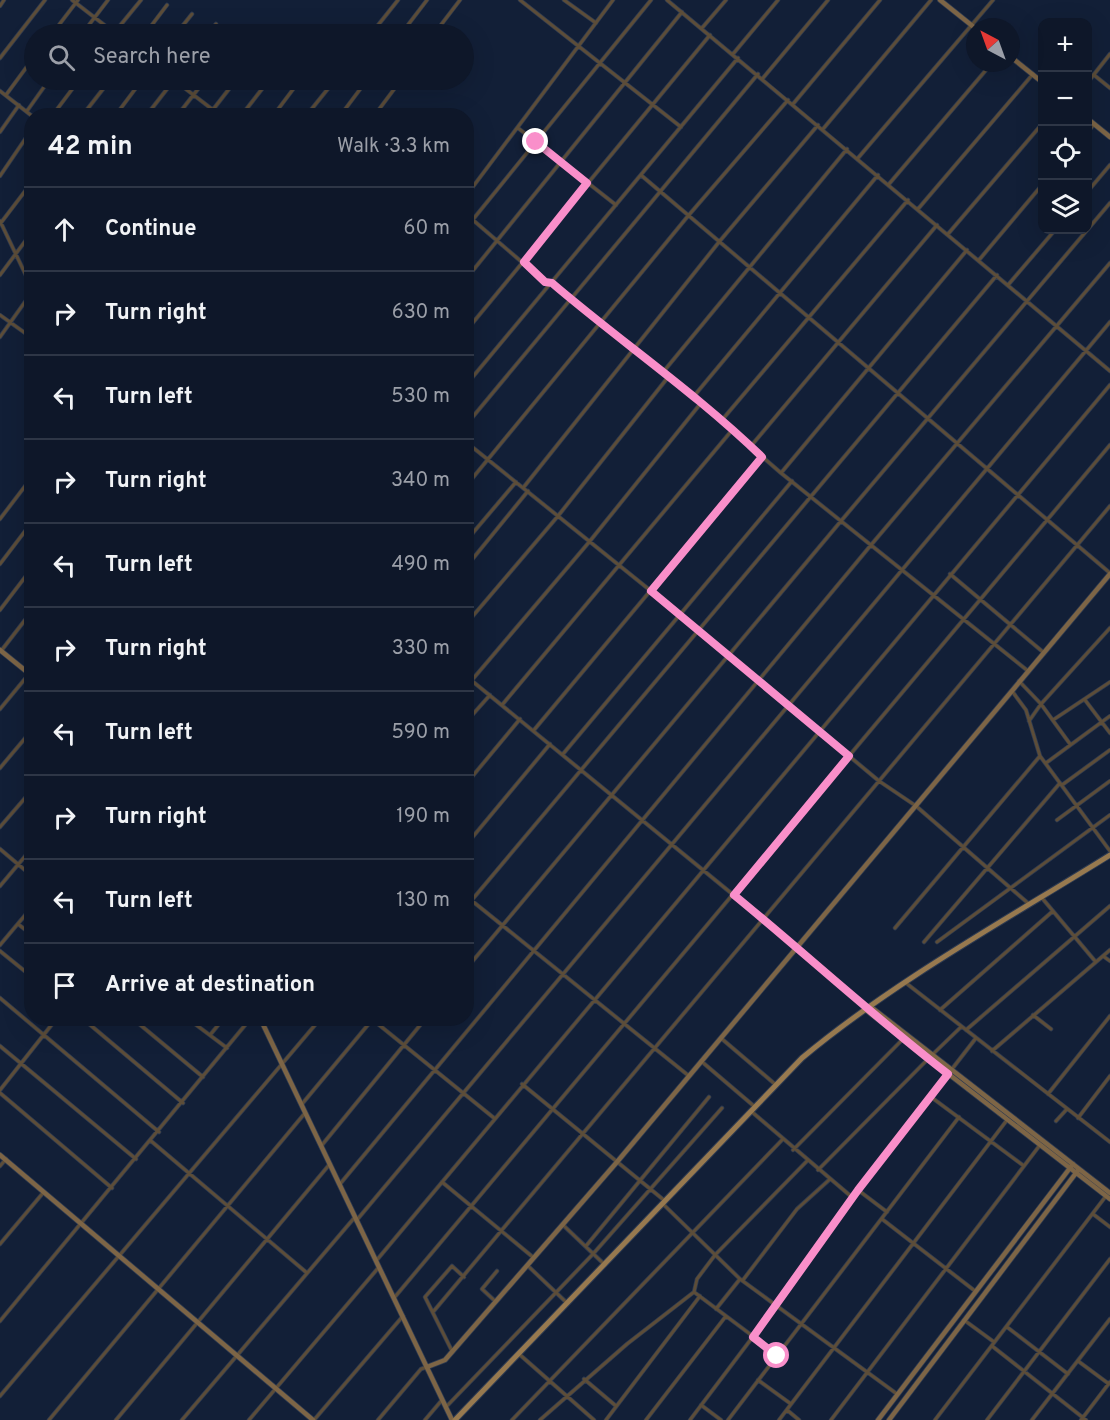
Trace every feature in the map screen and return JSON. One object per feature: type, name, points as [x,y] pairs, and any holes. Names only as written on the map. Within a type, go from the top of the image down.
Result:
[{"type":"main road","points":[[454,1420],[816,1046],[866,1007],[1110,853]]},
{"type":"street","points":[[0,6],[4,0]]},
{"type":"street","points":[[26,24],[45,0]]},
{"type":"street","points":[[72,0],[102,24]]},
{"type":"street","points":[[89,24],[108,0]]},
{"type":"street","points":[[122,24],[141,0]]},
{"type":"street","points":[[379,24],[398,0]]},
{"type":"street","points":[[409,24],[427,0]]},
{"type":"street","points":[[442,24],[460,0]]},
{"type":"street","points":[[520,0],[681,127]]},
{"type":"street","points":[[564,0],[596,23]]},
{"type":"street","points":[[474,186],[613,0]]},
{"type":"street","points":[[474,219],[651,0]]},
{"type":"street","points":[[667,0],[673,2],[682,12],[1110,370]]},
{"type":"street","points":[[702,28],[726,0]]},
{"type":"street","points":[[733,54],[778,0]]},
{"type":"street","points":[[763,78],[828,0]]},
{"type":"street","points":[[793,104],[880,0]]},
{"type":"street","points":[[823,129],[931,0]]},
{"type":"street","points":[[980,18],[993,0]]},
{"type":"street","points":[[942,1],[966,21]]},
{"type":"street","points":[[60,24],[77,2]]},
{"type":"street","points":[[153,24],[167,5]]},
{"type":"street","points":[[474,270],[627,83],[682,12]]},
{"type":"street","points":[[184,24],[192,14]]},
{"type":"street","points":[[0,58],[24,27]]},
{"type":"street","points":[[474,321],[710,35]]},
{"type":"street","points":[[858,158],[966,35]]},
{"type":"street","points":[[1092,77],[1110,54]]},
{"type":"street","points":[[474,376],[738,58]]},
{"type":"street","points":[[1020,64],[1038,79]]},
{"type":"street","points":[[6,95],[24,71]]},
{"type":"street","points":[[888,184],[984,72]]},
{"type":"street","points":[[474,414],[758,74]]},
{"type":"street","points":[[918,209],[1032,74]]},
{"type":"street","points":[[1094,75],[1110,88]]},
{"type":"street","points":[[29,108],[42,90]]},
{"type":"street","points":[[58,108],[72,90]]},
{"type":"street","points":[[88,108],[102,90]]},
{"type":"street","points":[[121,108],[134,90]]},
{"type":"street","points":[[152,108],[166,90]]},
{"type":"street","points":[[188,90],[212,108]]},
{"type":"street","points":[[183,108],[196,90]]},
{"type":"street","points":[[214,108],[228,90]]},
{"type":"street","points":[[247,108],[261,90]]},
{"type":"street","points":[[279,108],[292,90]]},
{"type":"street","points":[[312,108],[327,90]]},
{"type":"street","points":[[346,108],[360,90]]},
{"type":"street","points":[[380,108],[394,90]]},
{"type":"street","points":[[0,91],[24,109]]},
{"type":"street","points":[[474,477],[688,216],[788,100]]},
{"type":"street","points":[[0,132],[19,105]]},
{"type":"street","points":[[1092,127],[1094,124],[1110,137]]},
{"type":"street","points":[[523,488],[719,242],[818,125]]},
{"type":"street","points":[[948,234],[1040,126]]},
{"type":"street","points":[[518,128],[616,205]]},
{"type":"street","points":[[0,176],[24,141]]},
{"type":"street","points":[[664,371],[748,266],[847,149]]},
{"type":"street","points":[[1092,186],[1110,165]]},
{"type":"street","points":[[694,396],[778,292],[878,175]]},
{"type":"street","points":[[378,1420],[422,1369],[445,1360],[563,1225],[1110,573],[642,176]]},
{"type":"street","points":[[979,260],[1038,190]]},
{"type":"street","points":[[24,192],[0,222],[24,272]]},
{"type":"street","points":[[722,420],[908,200]]},
{"type":"street","points":[[474,959],[727,656],[1110,204]]},
{"type":"street","points":[[474,221],[545,282],[552,283],[664,371],[781,473],[1028,671]]},
{"type":"street","points":[[751,446],[937,225]]},
{"type":"street","points":[[1008,285],[1052,234]]},
{"type":"street","points":[[0,275],[24,242]]},
{"type":"street","points":[[781,473],[967,250]]},
{"type":"street","points":[[474,1025],[871,545],[1110,263]]},
{"type":"street","points":[[474,898],[998,275]]},
{"type":"street","points":[[0,337],[24,302]]},
{"type":"street","points":[[0,315],[24,332]]},
{"type":"street","points":[[182,1420],[464,1093],[1110,321]]},
{"type":"street","points":[[474,615],[558,516],[669,376]]},
{"type":"street","points":[[249,1420],[522,1084],[1110,384]]},
{"type":"street","points":[[474,678],[590,541],[701,403]]},
{"type":"street","points":[[502,705],[733,429]]},
{"type":"street","points":[[394,1298],[1110,445]]},
{"type":"street","points":[[474,448],[620,565],[879,781],[916,806],[1030,905]]},
{"type":"street","points":[[534,730],[762,457]]},
{"type":"street","points":[[563,754],[792,481]]},
{"type":"street","points":[[474,532],[516,482]]},
{"type":"street","points":[[0,519],[24,488]]},
{"type":"street","points":[[474,557],[528,491]]},
{"type":"street","points":[[433,1312],[656,1050],[1110,506]]},
{"type":"street","points":[[0,564],[24,532]]},
{"type":"street","points":[[950,574],[1043,652]]},
{"type":"street","points":[[0,610],[24,578]]},
{"type":"street","points":[[24,621],[0,651],[24,670]]},
{"type":"street","points":[[1029,722],[1041,704],[1110,628]]},
{"type":"street","points":[[0,709],[24,680]]},
{"type":"street","points":[[1019,681],[1041,704],[1070,744]]},
{"type":"street","points":[[474,682],[764,919],[903,1039],[952,1069],[1071,1166]]},
{"type":"street","points":[[1053,720],[1110,682]]},
{"type":"street","points":[[1012,691],[1026,710],[1040,756],[1110,853]]},
{"type":"street","points":[[474,713],[490,695]]},
{"type":"street","points":[[1085,700],[1110,733]]},
{"type":"street","points":[[1046,763],[1110,716]]},
{"type":"street","points":[[474,774],[520,719]]},
{"type":"street","points":[[0,768],[24,740]]},
{"type":"street","points":[[474,835],[550,744]]},
{"type":"street","points":[[924,942],[1061,784],[1110,750]]},
{"type":"street","points":[[895,928],[1040,756]]},
{"type":"street","points":[[1057,820],[1110,781]]},
{"type":"street","points":[[0,827],[24,799]]},
{"type":"street","points":[[937,942],[1110,814]]},
{"type":"street","points":[[0,849],[24,870]]},
{"type":"street","points":[[0,886],[24,858]]},
{"type":"street","points":[[1042,898],[1096,961]]},
{"type":"street","points":[[474,902],[689,1076]]},
{"type":"street","points":[[966,1030],[1110,906]]},
{"type":"street","points":[[940,1010],[1053,911]]},
{"type":"street","points":[[0,945],[24,917]]},
{"type":"street","points":[[18,924],[24,929]]},
{"type":"street","points":[[992,1051],[1110,950]]},
{"type":"street","points":[[0,951],[24,970]]},
{"type":"street","points":[[1102,956],[1110,962]]},
{"type":"street","points":[[906,983],[1110,1142]]},
{"type":"street","points":[[0,998],[24,1018]]},
{"type":"street","points":[[866,1007],[1007,1120],[1109,1194],[935,1420]]},
{"type":"street","points":[[1033,1015],[1051,1029]]},
{"type":"street","points":[[1048,1094],[1110,1016]]},
{"type":"street","points":[[33,1026],[159,1132]]},
{"type":"street","points":[[51,1026],[0,1092],[112,1188]]},
{"type":"street","points":[[92,1026],[183,1102]]},
{"type":"street","points":[[142,1026],[203,1077]]},
{"type":"street","points":[[198,1026],[227,1048]]},
{"type":"street","points":[[210,1035],[217,1026]]},
{"type":"street","points":[[0,1321],[152,1141],[245,1026]]},
{"type":"street","points":[[264,1026],[442,1400],[454,1420]]},
{"type":"street","points":[[0,1396],[314,1026]]},
{"type":"street","points":[[302,1104],[367,1026]]},
{"type":"street","points":[[381,1026],[494,1118]]},
{"type":"street","points":[[322,1145],[419,1026]]},
{"type":"street","points":[[340,1184],[473,1026]]},
{"type":"street","points":[[818,1170],[961,1027]]},
{"type":"street","points":[[720,1037],[777,1086]]},
{"type":"street","points":[[952,1069],[976,1038]]},
{"type":"street","points":[[793,1150],[903,1039]]},
{"type":"street","points":[[0,1046],[136,1159]]},
{"type":"street","points":[[701,1061],[793,1150],[853,1198]]},
{"type":"street","points":[[690,1420],[776,1306],[858,1190],[948,1074]]},
{"type":"street","points":[[1078,1118],[1110,1076]]},
{"type":"street","points":[[522,1084],[650,1188],[742,1280],[897,1394]]},
{"type":"street","points":[[931,1096],[1024,1166]]},
{"type":"street","points":[[586,1246],[642,1181],[709,1097]]},
{"type":"street","points":[[446,1407],[593,1254],[722,1108]]},
{"type":"street","points":[[1056,1121],[1067,1108]]},
{"type":"street","points":[[49,1420],[306,1112]]},
{"type":"street","points":[[728,1420],[959,1117]]},
{"type":"street","points":[[779,1420],[836,1349],[1007,1120]]},
{"type":"street","points":[[512,1420],[782,1140]]},
{"type":"street","points":[[152,1141],[307,1273]]},
{"type":"street","points":[[831,1420],[1040,1145]]},
{"type":"street","points":[[0,1155],[314,1420],[403,1316]]},
{"type":"street","points":[[0,1166],[6,1160]]},
{"type":"street","points":[[540,1420],[584,1379],[694,1292],[697,1279],[715,1255],[807,1161]]},
{"type":"street","points":[[116,1420],[330,1164]]},
{"type":"street","points":[[878,1420],[1071,1166]]},
{"type":"street","points":[[889,1420],[1078,1171]]},
{"type":"street","points":[[716,1309],[742,1280],[797,1209],[829,1180]]},
{"type":"street","points":[[442,1182],[534,1258]]},
{"type":"street","points":[[858,1190],[887,1212]]},
{"type":"street","points":[[0,1244],[44,1193]]},
{"type":"street","points":[[1093,1214],[1110,1227]]},
{"type":"street","points":[[882,1220],[975,1291]]},
{"type":"street","points":[[563,1225],[604,1265]]},
{"type":"street","points":[[987,1420],[1109,1263]]},
{"type":"street","points":[[527,1265],[567,1303]]},
{"type":"street","points":[[452,1351],[425,1297],[452,1266],[464,1277]]},
{"type":"street","points":[[495,1301],[482,1290],[496,1271]]},
{"type":"street","points":[[694,1292],[778,1355]]},
{"type":"street","points":[[606,1420],[699,1296]]},
{"type":"street","points":[[646,1420],[726,1316]]},
{"type":"street","points":[[1032,1420],[1110,1319]]},
{"type":"street","points":[[964,1320],[1083,1419],[1110,1384],[1078,1361]]},
{"type":"street","points":[[1007,1327],[1068,1374]]},
{"type":"street","points":[[519,1354],[548,1382],[594,1420]]},
{"type":"street","points":[[584,1379],[616,1406]]},
{"type":"street","points":[[758,1380],[791,1404]]},
{"type":"street","points":[[425,1420],[442,1400]]},
{"type":"street","points":[[701,1405],[721,1420]]},
{"type":"street","points":[[787,1410],[800,1420]]},
{"type":"route","points":[[536,142],[587,183],[524,262],[545,282],[552,283],[694,396],[762,457],[651,591],[849,756],[734,895],[797,947],[866,1010],[948,1074],[858,1190],[753,1337],[777,1356]]}]
